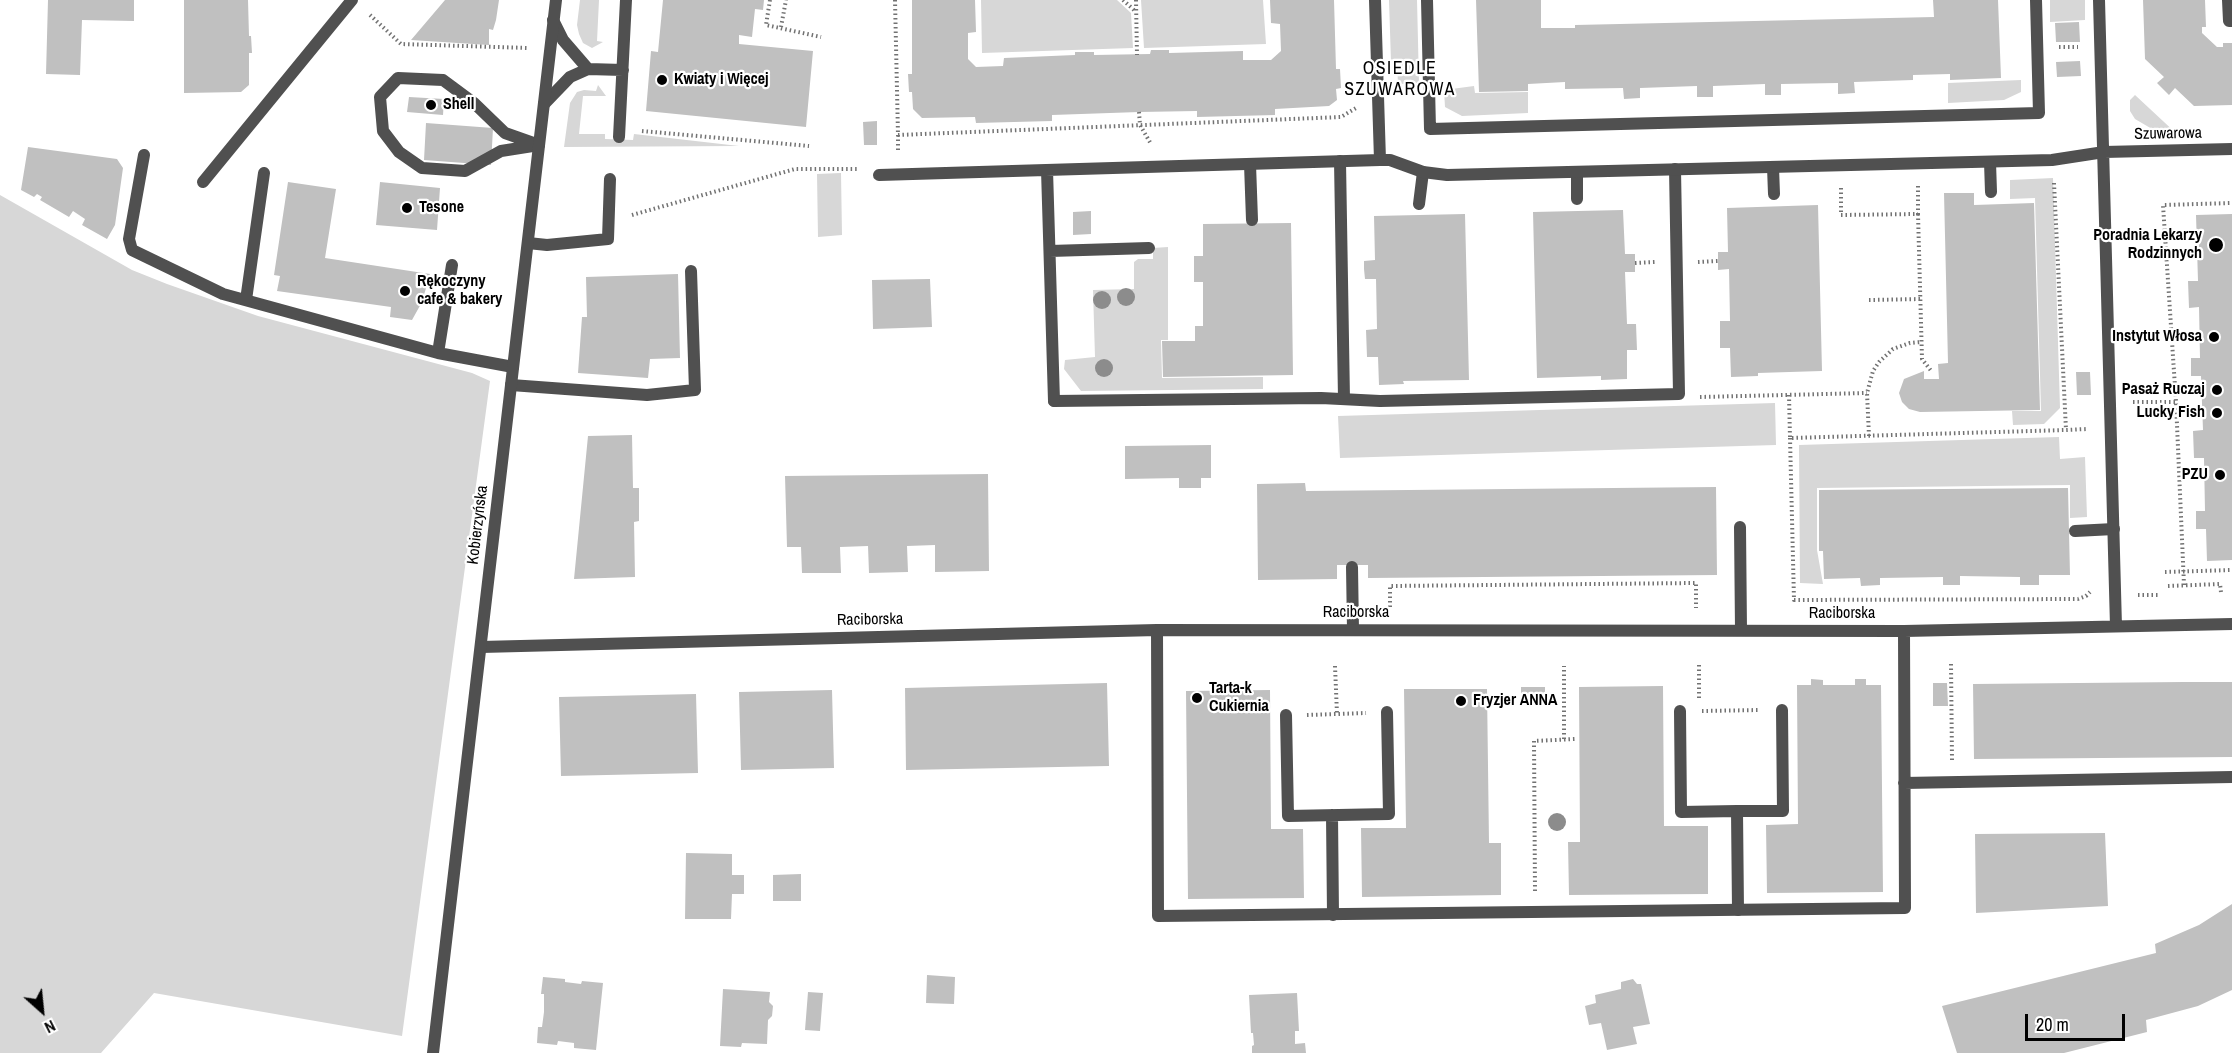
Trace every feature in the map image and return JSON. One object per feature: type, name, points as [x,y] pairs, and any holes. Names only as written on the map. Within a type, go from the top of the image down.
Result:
[{"type":"street","points":[[203,182],[352,0]]},
{"type":"street","name":"Kobierzyńska","points":[[433,1053],[556,0]]},
{"type":"street","points":[[619,137],[626,0]]},
{"type":"street","points":[[1374,0],[1380,160]]},
{"type":"street","points":[[1427,0],[1430,129],[2039,113],[2036,0]]},
{"type":"street","points":[[2099,0],[2116,626]]},
{"type":"street","points":[[2228,0],[2229,21],[2232,21]]},
{"type":"street","points":[[553,20],[563,40],[588,69]]},
{"type":"street","points":[[544,104],[570,77],[588,69],[623,70]]},
{"type":"street","points":[[399,78],[443,80],[474,103],[505,133],[539,145],[501,151],[465,171],[422,168],[399,152],[383,131],[380,97],[399,78]]},
{"type":"street","name":"Szuwarowa","points":[[879,175],[1390,160],[1423,172],[1447,175],[2052,160],[2104,152],[2232,149]]},
{"type":"street","points":[[144,155],[129,239],[132,250],[223,294],[438,353],[513,367]]},
{"type":"street","points":[[1340,161],[1344,399]]},
{"type":"street","points":[[1990,162],[1991,192]]},
{"type":"street","points":[[1250,164],[1251,220]]},
{"type":"street","points":[[1773,167],[1774,194]]},
{"type":"street","points":[[1047,170],[1054,401],[1344,399],[1380,401],[1679,394],[1675,170]]},
{"type":"street","points":[[1419,204],[1423,172]]},
{"type":"street","points":[[1577,172],[1577,199]]},
{"type":"street","points":[[246,300],[264,173]]},
{"type":"street","points":[[528,243],[547,245],[608,239],[610,179]]},
{"type":"street","points":[[1050,251],[1149,248]]},
{"type":"street","points":[[438,353],[452,265]]},
{"type":"street","points":[[511,385],[647,395],[695,390],[692,271]]},
{"type":"street","points":[[1740,527],[1741,630]]},
{"type":"street","points":[[2075,531],[2114,529]]},
{"type":"street","points":[[1352,567],[1353,630]]},
{"type":"street","name":"Raciborska","points":[[481,646],[1157,630],[1904,631],[2232,624]]},
{"type":"street","points":[[1157,630],[1158,916],[1905,908],[1904,631]]},
{"type":"street","points":[[1680,711],[1681,812],[1783,811],[1782,710]]},
{"type":"street","points":[[1286,715],[1288,816],[1389,814],[1387,712]]},
{"type":"street","points":[[1904,783],[2232,777]]},
{"type":"street","points":[[1737,811],[1738,910]]},
{"type":"street","points":[[1332,815],[1333,915]]},
{"type":"path","points":[[771,0],[766,25],[821,37]]},
{"type":"path","points":[[781,27],[786,0]]},
{"type":"path","points":[[895,0],[898,135],[1341,117],[1358,106]]},
{"type":"path","points":[[1123,0],[1135,12]]},
{"type":"path","points":[[1136,0],[1137,55]]},
{"type":"path","points":[[369,15],[401,44],[531,48]]},
{"type":"path","points":[[2037,47],[2101,46]]},
{"type":"path","points":[[1139,112],[1140,125]]},
{"type":"path","points":[[641,131],[809,146]]},
{"type":"path","points":[[2052,160],[2066,430]]},
{"type":"path","points":[[608,221],[795,169],[854,168],[879,175]]},
{"type":"path","points":[[1917,177],[1922,359],[1932,372]]},
{"type":"path","points":[[1840,178],[1841,215],[1918,214]]},
{"type":"path","points":[[2184,585],[2176,402],[2163,205],[2232,203]]},
{"type":"path","points":[[1869,300],[1921,299]]},
{"type":"path","points":[[1869,436],[1867,393],[1873,371],[1893,350],[1910,343],[1922,342]]},
{"type":"path","points":[[1679,394],[1696,398],[1867,393]]},
{"type":"path","points":[[1789,395],[1794,600],[2078,599],[2086,596],[2092,590]]},
{"type":"path","points":[[2151,402],[2176,402]]},
{"type":"path","points":[[1791,438],[2090,429]]},
{"type":"path","points":[[2165,572],[2232,570]]},
{"type":"path","points":[[1353,610],[1390,610],[1390,586],[1696,583],[1696,609],[1741,611]]},
{"type":"path","points":[[2168,586],[2220,584],[2221,592]]},
{"type":"path","points":[[1951,664],[1952,762]]},
{"type":"path","points":[[1699,665],[1700,706]]},
{"type":"path","points":[[1335,666],[1337,714]]},
{"type":"path","points":[[1563,739],[1564,666]]},
{"type":"path","points":[[1680,711],[1782,710]]},
{"type":"path","points":[[1286,715],[1387,712]]},
{"type":"path","points":[[1535,898],[1534,741],[1575,739]]},
{"type":"shaded area","points":[[580,0],[599,0],[597,41],[603,42],[592,48],[583,43],[579,34],[577,25]]},
{"type":"shaded area","points":[[981,0],[1117,0],[1131,13],[1133,48],[982,53]]},
{"type":"shaded area","points":[[1141,0],[1263,0],[1266,44],[1144,48]]},
{"type":"shaded area","points":[[1389,0],[1417,0],[1419,83],[1398,84],[1397,62],[1391,62]]},
{"type":"shaded area","points":[[2050,0],[2085,0],[2085,20],[2050,22]]},
{"type":"shaded area","points":[[2021,80],[2021,92],[2004,100],[1948,103],[1948,83]]},
{"type":"shaded area","points":[[598,85],[606,96],[583,96],[579,134],[605,134],[605,139],[633,140],[634,134],[739,146],[564,147],[570,103],[577,92],[596,91]]},
{"type":"shaded area","points":[[1474,86],[1475,93],[1528,92],[1528,113],[1462,116],[1445,107],[1444,90]]},
{"type":"shaded area","points":[[2135,95],[2178,135],[2164,136],[2135,119],[2130,111],[2130,100]]},
{"type":"shaded area","points":[[841,173],[842,235],[818,237],[817,174]]},
{"type":"shaded area","points":[[2053,178],[2060,408],[2044,424],[2013,425],[2012,411],[2041,411],[2035,198],[2010,199],[2010,180]]},
{"type":"shaded area","points":[[0,195],[132,270],[167,284],[258,316],[472,373],[490,381],[402,1036],[154,993],[101,1053],[0,1053]]},
{"type":"shaded area","points":[[1168,247],[1168,340],[1161,340],[1162,378],[1263,377],[1263,389],[1081,391],[1064,369],[1065,360],[1095,357],[1093,290],[1134,289],[1134,262],[1138,259],[1153,259],[1153,248]]},
{"type":"shaded area","points":[[1775,403],[1776,445],[1340,458],[1338,416]]},
{"type":"shaded area","points":[[2059,437],[2060,459],[2085,457],[2087,517],[2070,518],[2070,485],[1817,488],[1817,550],[1823,584],[1800,583],[1799,445]]},
{"type":"building","points":[[48,0],[134,0],[134,21],[82,20],[80,75],[46,74]]},
{"type":"building","points":[[184,0],[248,0],[252,53],[249,53],[249,85],[241,92],[184,93]]},
{"type":"building","points":[[445,0],[499,0],[493,30],[489,29],[489,45],[411,40]]},
{"type":"building","points":[[663,0],[764,0],[763,10],[755,9],[752,37],[739,35],[739,44],[813,51],[806,127],[646,111],[651,51],[658,52]]},
{"type":"building","points":[[912,0],[975,0],[976,32],[968,33],[968,59],[976,67],[1003,66],[1004,58],[1075,55],[1075,52],[1094,52],[1094,55],[1150,54],[1151,50],[1169,50],[1169,53],[1243,51],[1243,60],[1271,60],[1281,51],[1280,24],[1271,23],[1270,0],[1334,0],[1336,69],[1340,69],[1341,88],[1336,89],[1337,100],[1329,106],[1275,109],[1275,115],[1197,117],[1197,111],[1139,112],[1052,115],[1052,121],[976,123],[975,117],[922,118],[913,109],[912,92],[909,92],[908,74],[912,74]]},
{"type":"building","points":[[1476,0],[1541,0],[1541,28],[1575,28],[1575,25],[1934,17],[1933,0],[1998,0],[2001,78],[1950,80],[1950,74],[1913,75],[1913,80],[1854,82],[1855,93],[1838,94],[1838,83],[1781,84],[1781,95],[1765,95],[1765,84],[1713,86],[1713,97],[1697,97],[1697,86],[1640,88],[1640,98],[1624,99],[1623,88],[1565,89],[1565,82],[1528,84],[1528,91],[1479,92]]},
{"type":"building","points":[[2143,0],[2205,0],[2206,27],[2202,27],[2202,33],[2217,47],[2223,47],[2223,43],[2232,43],[2232,105],[2194,106],[2175,88],[2169,95],[2157,83],[2164,77],[2145,59]]},
{"type":"building","points":[[2079,22],[2080,42],[2056,42],[2055,23]]},
{"type":"building","points":[[2080,61],[2081,76],[2057,77],[2056,62]]},
{"type":"building","points":[[409,97],[444,99],[443,115],[407,112]]},
{"type":"building","points":[[877,121],[877,145],[864,145],[863,122]]},
{"type":"building","points":[[426,123],[493,128],[491,165],[424,160]]},
{"type":"building","points":[[28,147],[117,159],[123,168],[115,225],[107,239],[82,225],[85,219],[73,211],[69,217],[40,200],[42,197],[37,194],[34,197],[21,190]]},
{"type":"building","points":[[288,182],[336,189],[325,258],[430,274],[422,302],[412,320],[390,317],[391,307],[277,291],[280,276],[274,275]]},
{"type":"building","points":[[380,182],[440,188],[437,230],[376,225]]},
{"type":"building","points":[[1944,193],[1974,193],[1974,205],[2034,203],[2040,410],[1920,412],[1909,409],[1902,402],[1899,393],[1904,379],[1924,371],[1924,379],[1939,379],[1938,364],[1948,363]]},
{"type":"building","points":[[1818,205],[1822,371],[1758,373],[1758,376],[1731,377],[1730,348],[1720,348],[1720,321],[1730,321],[1729,269],[1718,270],[1718,252],[1728,252],[1727,208]]},
{"type":"building","points":[[1623,210],[1625,254],[1635,254],[1635,272],[1625,272],[1627,324],[1636,324],[1637,350],[1627,350],[1627,379],[1601,380],[1601,376],[1537,378],[1533,212]]},
{"type":"building","points":[[1091,211],[1091,234],[1073,235],[1073,212]]},
{"type":"building","points":[[1465,214],[1469,380],[1403,381],[1404,384],[1379,385],[1378,357],[1367,357],[1366,330],[1377,329],[1376,279],[1365,279],[1364,269],[1364,261],[1375,260],[1374,216]]},
{"type":"building","name":"Pasaż Ruczaj","points":[[2232,214],[2232,560],[2207,561],[2206,529],[2196,529],[2196,511],[2205,511],[2204,458],[2194,458],[2193,431],[2203,430],[2201,376],[2191,376],[2191,358],[2200,358],[2199,307],[2189,308],[2188,281],[2198,281],[2196,215]]},
{"type":"building","points":[[1291,223],[1293,375],[1163,377],[1162,341],[1195,341],[1195,326],[1203,326],[1203,282],[1194,282],[1194,256],[1203,256],[1203,224]]},
{"type":"building","points":[[678,274],[680,358],[650,359],[648,378],[578,373],[582,317],[587,317],[586,277]]},
{"type":"building","points":[[930,279],[932,327],[873,329],[872,280]]},
{"type":"building","points":[[2076,372],[2090,372],[2091,395],[2077,395]]},
{"type":"building","points":[[632,435],[633,488],[639,488],[639,521],[634,522],[635,577],[574,579],[588,436]]},
{"type":"building","points":[[1211,445],[1211,478],[1201,478],[1201,488],[1179,488],[1179,478],[1125,479],[1125,446]]},
{"type":"building","points":[[988,474],[989,571],[935,572],[935,545],[907,546],[908,572],[869,573],[868,546],[840,547],[841,573],[802,573],[801,547],[787,547],[785,476]]},
{"type":"building","points":[[1305,483],[1306,491],[1716,487],[1717,575],[1368,578],[1368,565],[1337,565],[1337,579],[1258,580],[1257,484]]},
{"type":"building","points":[[2068,488],[2070,575],[2039,575],[2039,585],[2020,585],[2020,577],[1960,576],[1960,585],[1943,585],[1943,577],[1880,578],[1880,585],[1861,586],[1860,578],[1824,579],[1823,551],[1819,551],[1819,490]]},
{"type":"building","points":[[1811,679],[1823,680],[1823,685],[1855,685],[1855,679],[1866,679],[1866,685],[1881,685],[1883,892],[1767,893],[1766,825],[1798,824],[1797,685],[1811,685]]},
{"type":"building","points":[[2232,682],[2232,757],[1974,759],[1973,684]]},
{"type":"building","points":[[1107,683],[1109,766],[906,770],[905,688]]},
{"type":"building","points":[[1933,683],[1947,683],[1948,706],[1933,706]]},
{"type":"building","points":[[1663,686],[1664,826],[1708,826],[1708,894],[1569,895],[1568,842],[1580,842],[1579,687]]},
{"type":"building","points":[[1521,687],[1545,687],[1545,700],[1521,700]]},
{"type":"building","points":[[1404,689],[1487,689],[1489,843],[1501,843],[1501,895],[1362,897],[1361,828],[1406,828]]},
{"type":"building","points":[[832,690],[834,768],[741,770],[739,692]]},
{"type":"building","points":[[1270,690],[1271,829],[1303,829],[1304,898],[1188,899],[1186,691]]},
{"type":"building","points":[[696,694],[698,773],[561,776],[559,697]]},
{"type":"building","points":[[2105,833],[2108,906],[1976,913],[1975,834]]},
{"type":"building","points":[[686,853],[732,854],[732,875],[744,875],[744,894],[732,894],[731,919],[685,919]]},
{"type":"building","points":[[801,874],[801,901],[773,901],[773,875]]},
{"type":"building","points":[[2232,904],[2232,990],[2198,1006],[2146,1020],[2147,1032],[2064,1053],[1957,1053],[1942,1006],[2156,953],[2155,944],[2199,925]]},
{"type":"building","points":[[927,975],[955,977],[954,1004],[926,1003]]},
{"type":"building","points":[[543,977],[565,979],[565,982],[581,984],[582,981],[603,983],[596,1050],[574,1048],[574,1043],[558,1041],[557,1045],[537,1043],[538,1027],[542,1027],[544,1012],[544,994],[541,994]]},
{"type":"building","points":[[1633,979],[1637,984],[1641,984],[1650,1024],[1633,1027],[1637,1044],[1607,1050],[1601,1023],[1589,1025],[1585,1006],[1596,1003],[1595,995],[1621,989],[1621,982]]},
{"type":"building","points":[[723,989],[770,992],[769,1002],[773,1006],[772,1016],[768,1020],[767,1044],[742,1043],[741,1047],[720,1046]]},
{"type":"building","points":[[808,992],[823,993],[820,1031],[805,1030]]},
{"type":"building","points":[[1297,993],[1299,1031],[1295,1031],[1295,1044],[1305,1043],[1306,1053],[1252,1053],[1254,1045],[1249,995]]},
{"type":"place","name":"Kwiaty i Więcej","points":[[662,80]]},
{"type":"place","name":"Shell","points":[[431,105]]},
{"type":"place","name":"Tesone","points":[[407,208]]},
{"type":"place","name":"Poradnia Lekarzy Rodzinnych","points":[[2216,245]]},
{"type":"place","name":"Rękoczyny cafe & bakery","points":[[405,291]]},
{"type":"place","name":"Instytut Włosa","points":[[2214,337]]},
{"type":"place","name":"Pasaż Ruczaj","points":[[2217,390]]},
{"type":"place","name":"Lucky Fish","points":[[2217,413]]},
{"type":"place","name":"PZU","points":[[2220,475]]},
{"type":"place","name":"Tarta-k Cukiernia","points":[[1197,698]]},
{"type":"place","name":"Fryzjer ANNA","points":[[1461,701]]},
{"type":"district","name":"OSIEDLE SZUWAROWA","points":[[1400,79]]}]
